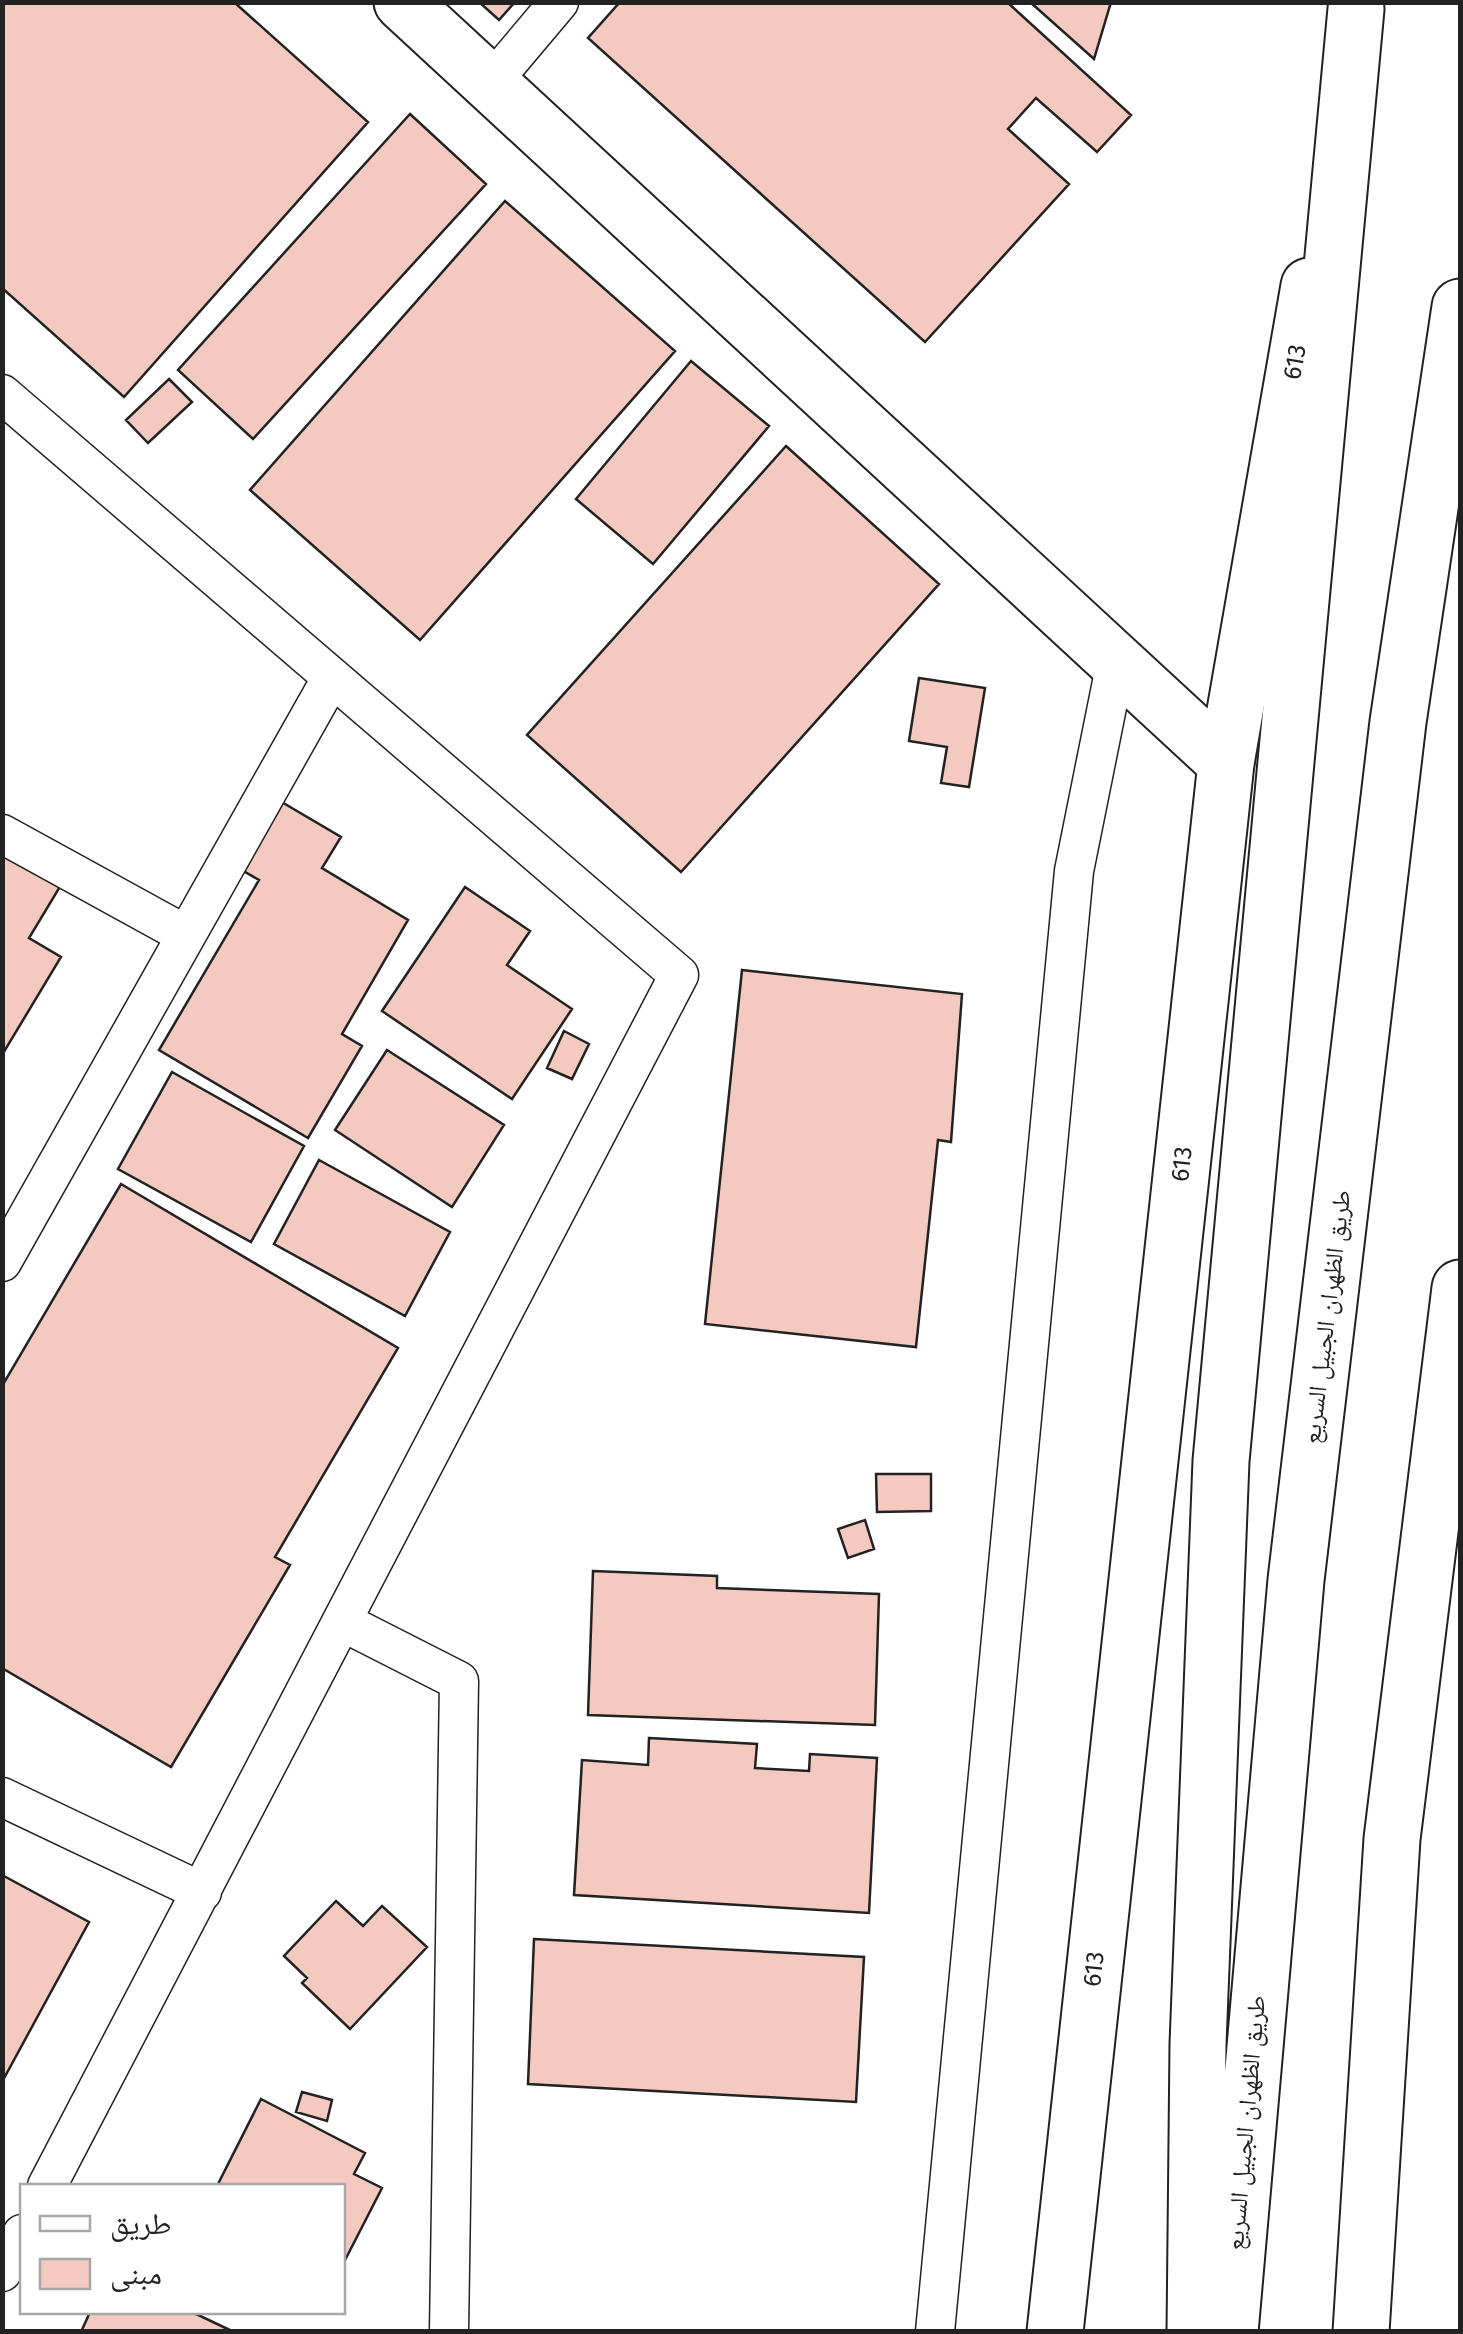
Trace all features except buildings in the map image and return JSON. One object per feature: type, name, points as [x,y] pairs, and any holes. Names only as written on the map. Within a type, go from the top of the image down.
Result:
[{"type":"main road","points":[[402,2],[1226,763]]},
{"type":"main road","points":[[1194,2332],[1198,2044],[1221,1462],[1357,6]]},
{"type":"main road","name":"613","points":[[1054,2332],[1226,763],[1357,6]]},
{"type":"main road","name":"طريق الظهران الجبيل السريع","points":[[1230,2332],[1296,1580],[1398,722],[1460,307]]},
{"type":"main road","points":[[1362,2332],[1392,1840],[1460,1288]]},
{"type":"street","points":[[490,84],[559,2]]},
{"type":"street","points":[[2,394],[679,976],[48,2184]]},
{"type":"street","points":[[935,2332],[1074,871],[1116,662]]},
{"type":"street","points":[[2,1262],[15,1212],[186,935],[332,678]]},
{"type":"street","points":[[2,834],[186,935]]},
{"type":"street","points":[[343,1622],[459,1681],[449,2332]]},
{"type":"street","points":[[2,1796],[202,1892]]},
{"type":"street","points":[[2,2272],[20,2238]]}]
